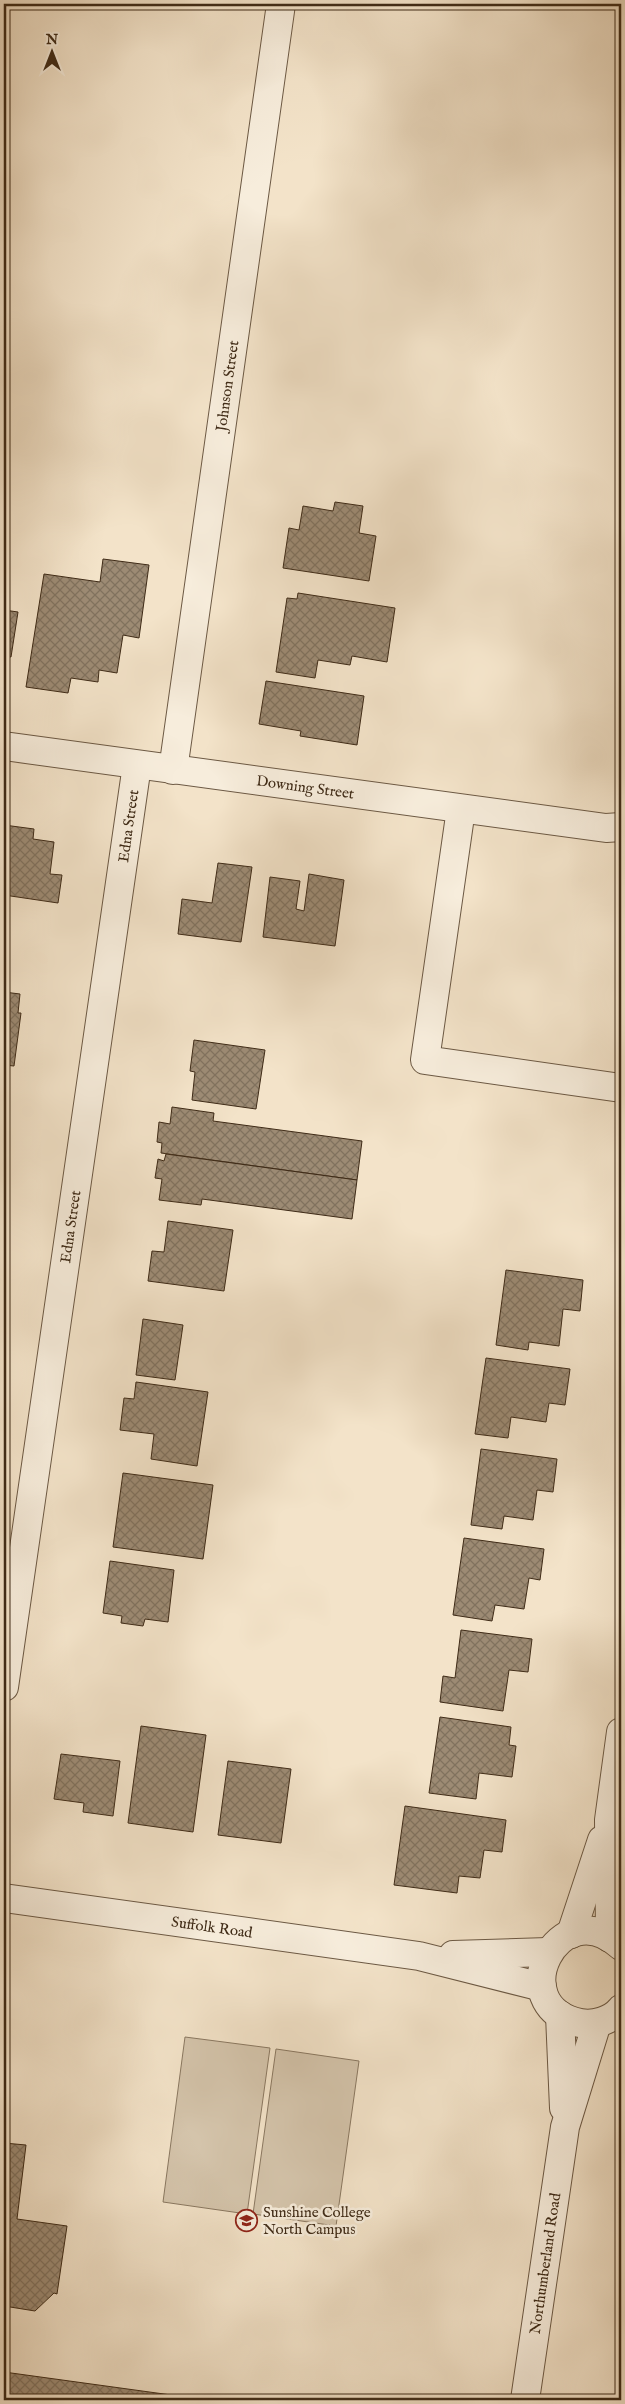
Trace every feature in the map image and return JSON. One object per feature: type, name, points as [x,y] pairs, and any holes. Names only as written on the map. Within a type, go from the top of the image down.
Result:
[{"type":"street","name":"Johnson Street","points":[[173,770],[281,4]]},
{"type":"street","name":"Downing Street","points":[[4,746],[616,830]]},
{"type":"street","name":"Edna Street","points":[[4,1687],[137,765]]},
{"type":"street","points":[[461,809],[425,1060],[621,1088]]},
{"type":"street","points":[[571,1934],[609,1820],[621,1732]]},
{"type":"street","points":[[609,1820],[616,1942],[598,1933],[584,1931],[571,1934],[554,1944],[548,1952],[541,1975],[542,1987],[552,2007],[560,2015],[572,2021],[584,2024],[597,2022],[608,2019],[621,2009]]},
{"type":"street","name":"Suffolk Road","points":[[4,1898],[420,1956],[542,1987]]},
{"type":"street","name":"Suffolk Road","points":[[420,1956],[548,1952]]},
{"type":"street","name":"Northumberland Road","points":[[560,2015],[565,2127]]},
{"type":"street","name":"Northumberland Road","points":[[525,2400],[565,2127],[597,2022]]},
{"type":"shaded area","points":[[185,2037],[270,2048],[247,2214],[163,2202]]},
{"type":"shaded area","points":[[276,2049],[359,2061],[336,2226],[253,2214]]},
{"type":"building","points":[[335,502],[363,506],[359,533],[376,536],[369,581],[283,568],[289,528],[299,530],[303,506],[333,511]]},
{"type":"building","points":[[103,559],[149,565],[139,638],[123,635],[117,673],[99,670],[98,682],[71,678],[68,693],[26,687],[44,574],[100,582]]},
{"type":"building","points":[[298,593],[395,608],[387,662],[352,656],[350,665],[318,660],[315,678],[276,672],[287,598],[297,599]]},
{"type":"building","points":[[4,610],[18,612],[11,657],[4,656]]},
{"type":"building","points":[[266,681],[364,696],[357,745],[300,736],[301,731],[259,724]]},
{"type":"building","points":[[4,825],[34,829],[33,839],[54,842],[50,874],[62,875],[58,903],[4,895]]},
{"type":"building","points":[[218,863],[252,867],[241,942],[178,934],[182,899],[212,903]]},
{"type":"building","points":[[309,874],[344,880],[335,946],[263,937],[270,877],[300,881],[296,909],[304,911]]},
{"type":"building","points":[[4,992],[20,994],[18,1013],[21,1013],[14,1066],[4,1065]]},
{"type":"building","points":[[194,1040],[265,1050],[256,1109],[192,1100],[195,1072],[190,1071]]},
{"type":"building","points":[[172,1107],[214,1113],[213,1121],[362,1141],[357,1180],[161,1153],[162,1143],[157,1142],[159,1122],[170,1124]]},
{"type":"building","points":[[166,1154],[357,1180],[352,1219],[202,1199],[201,1205],[159,1200],[162,1179],[155,1178],[158,1159],[164,1161]]},
{"type":"building","points":[[168,1221],[233,1230],[224,1291],[148,1281],[152,1251],[164,1252]]},
{"type":"building","points":[[506,1270],[583,1280],[580,1311],[563,1309],[559,1346],[529,1342],[528,1350],[496,1345]]},
{"type":"building","points":[[143,1319],[183,1325],[175,1380],[136,1375]]},
{"type":"building","points":[[486,1358],[570,1369],[565,1405],[549,1403],[546,1422],[511,1417],[508,1438],[475,1434]]},
{"type":"building","points":[[136,1382],[208,1392],[197,1466],[151,1459],[154,1434],[120,1430],[124,1398],[134,1399]]},
{"type":"building","points":[[481,1449],[557,1459],[553,1492],[537,1490],[533,1520],[504,1516],[502,1529],[471,1525]]},
{"type":"building","points":[[123,1473],[213,1485],[203,1559],[113,1547]]},
{"type":"building","points":[[464,1538],[544,1549],[540,1580],[529,1578],[524,1609],[495,1605],[492,1621],[453,1615]]},
{"type":"building","points":[[110,1561],[174,1570],[168,1622],[145,1619],[143,1626],[121,1623],[122,1616],[103,1613]]},
{"type":"building","points":[[461,1630],[532,1639],[528,1672],[509,1670],[503,1711],[440,1702],[443,1676],[455,1678]]},
{"type":"building","points":[[440,1717],[511,1727],[509,1745],[516,1746],[512,1777],[479,1773],[476,1799],[429,1793]]},
{"type":"building","points":[[141,1726],[206,1735],[193,1832],[128,1823]]},
{"type":"building","points":[[61,1754],[120,1761],[113,1816],[83,1812],[84,1803],[54,1799]]},
{"type":"building","points":[[228,1761],[291,1769],[281,1843],[218,1835]]},
{"type":"building","points":[[405,1806],[506,1820],[502,1852],[484,1850],[480,1878],[459,1876],[457,1893],[394,1885]]},
{"type":"building","points":[[4,2143],[26,2145],[17,2219],[67,2226],[57,2294],[54,2293],[35,2311],[4,2306]]},
{"type":"building","points":[[4,2372],[193,2398],[193,2400],[4,2400]]},
{"type":"place","name":"Sunshine College North Campus","points":[[247,2221]]}]
